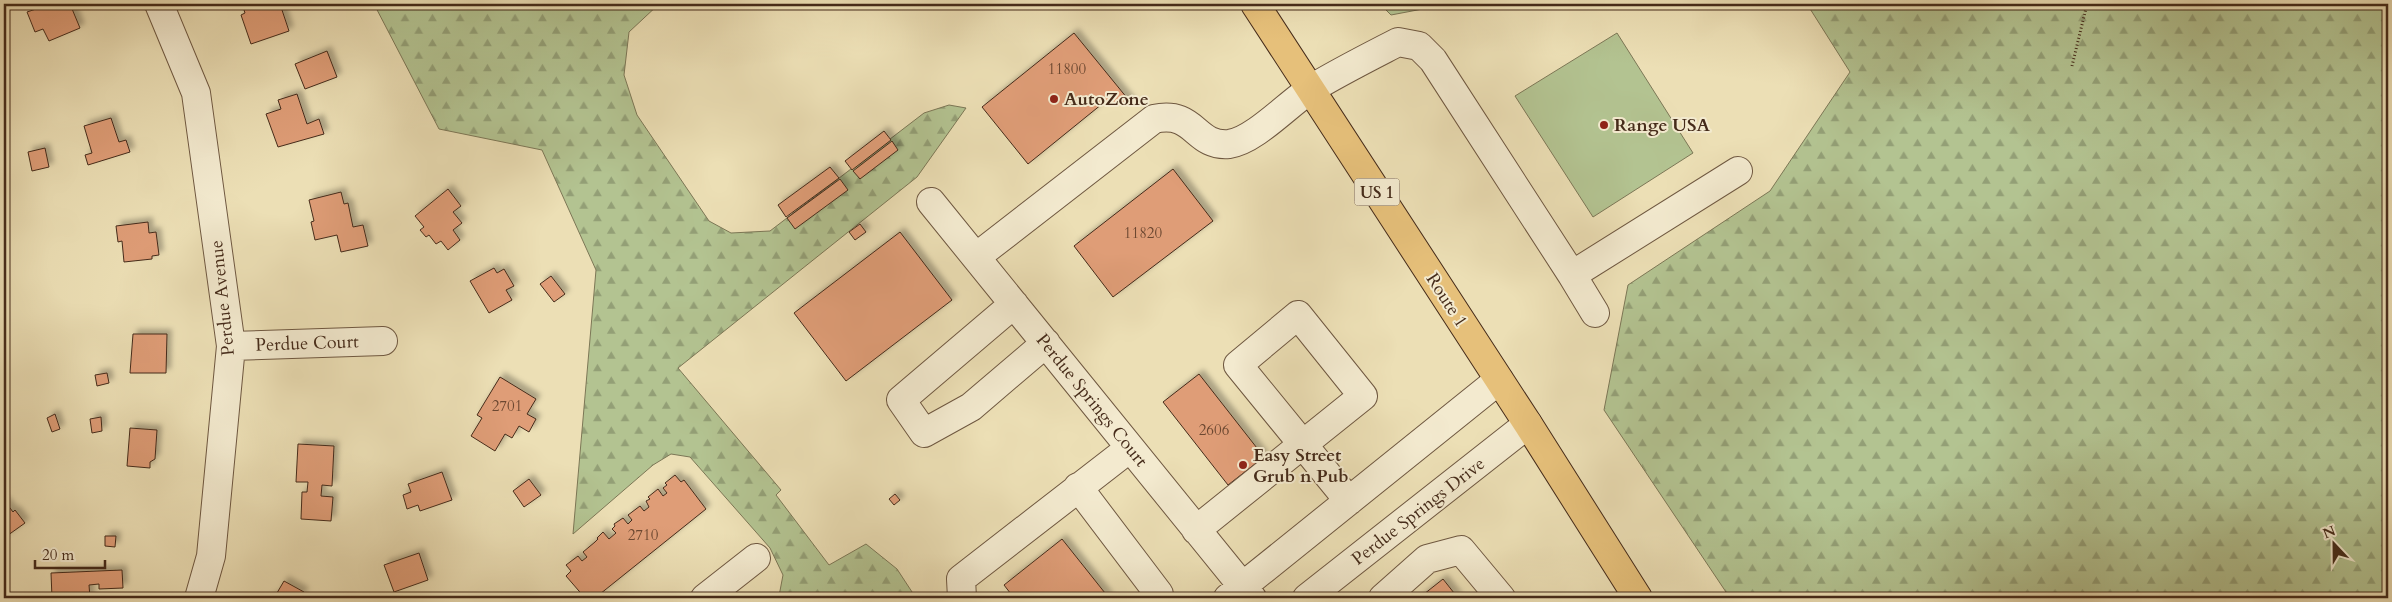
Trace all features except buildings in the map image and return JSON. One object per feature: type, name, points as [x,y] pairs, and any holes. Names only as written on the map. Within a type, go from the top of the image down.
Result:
[{"type":"main road","name":"Route 1","points":[[1255,4],[1528,424],[1638,598]]},
{"type":"street","name":"Perdue Avenue","points":[[159,4],[196,93],[232,346],[211,556],[199,598]]},
{"type":"street","points":[[976,257],[1154,119],[1167,116],[1180,119],[1204,138],[1218,144],[1230,144],[1245,139],[1310,90],[1398,42],[1419,46],[1433,60],[1595,313]]},
{"type":"street","points":[[1572,275],[1738,171]]},
{"type":"street","name":"Perdue Springs Court","points":[[931,202],[1196,530],[1241,595]]},
{"type":"street","points":[[1014,304],[901,400],[924,433],[971,407],[1046,343]]},
{"type":"street","points":[[1196,530],[1303,445],[1363,396],[1298,316],[1238,365],[1303,445],[1349,501]]},
{"type":"street","name":"Perdue Court","points":[[232,346],[383,341]]},
{"type":"street","points":[[1241,595],[1349,501],[1499,380]]},
{"type":"street","name":"Perdue Springs Drive","points":[[1307,598],[1528,424]]},
{"type":"street","points":[[962,598],[961,579],[1130,448]]},
{"type":"street","points":[[1078,488],[1159,594]]},
{"type":"street","points":[[1383,598],[1427,558],[1461,550],[1501,598]]},
{"type":"street","points":[[705,598],[756,558]]},
{"type":"path","points":[[2072,66],[2086,4]]},
{"type":"green space","points":[[374,4],[659,4],[629,32],[624,75],[637,115],[709,221],[731,233],[770,231],[924,113],[949,105],[966,108],[917,177],[678,368],[781,490],[776,495],[829,565],[866,544],[897,569],[916,598],[780,598],[783,575],[770,548],[690,457],[671,454],[653,465],[573,534],[596,270],[542,150],[439,129]]},
{"type":"green space","points":[[1380,4],[1449,4],[1391,15]]},
{"type":"green space","points":[[1807,4],[2388,4],[2388,598],[1730,598],[1604,410],[1628,285],[1770,191],[1850,72]]},
{"type":"green space","name":"Range USA","points":[[1617,33],[1693,153],[1593,217],[1515,96]]},
{"type":"place","name":"AutoZone","points":[[1054,99]]},
{"type":"place","name":"Range USA","points":[[1604,125]]},
{"type":"place","name":"Easy Street Grub n Pub","points":[[1243,465]]}]
